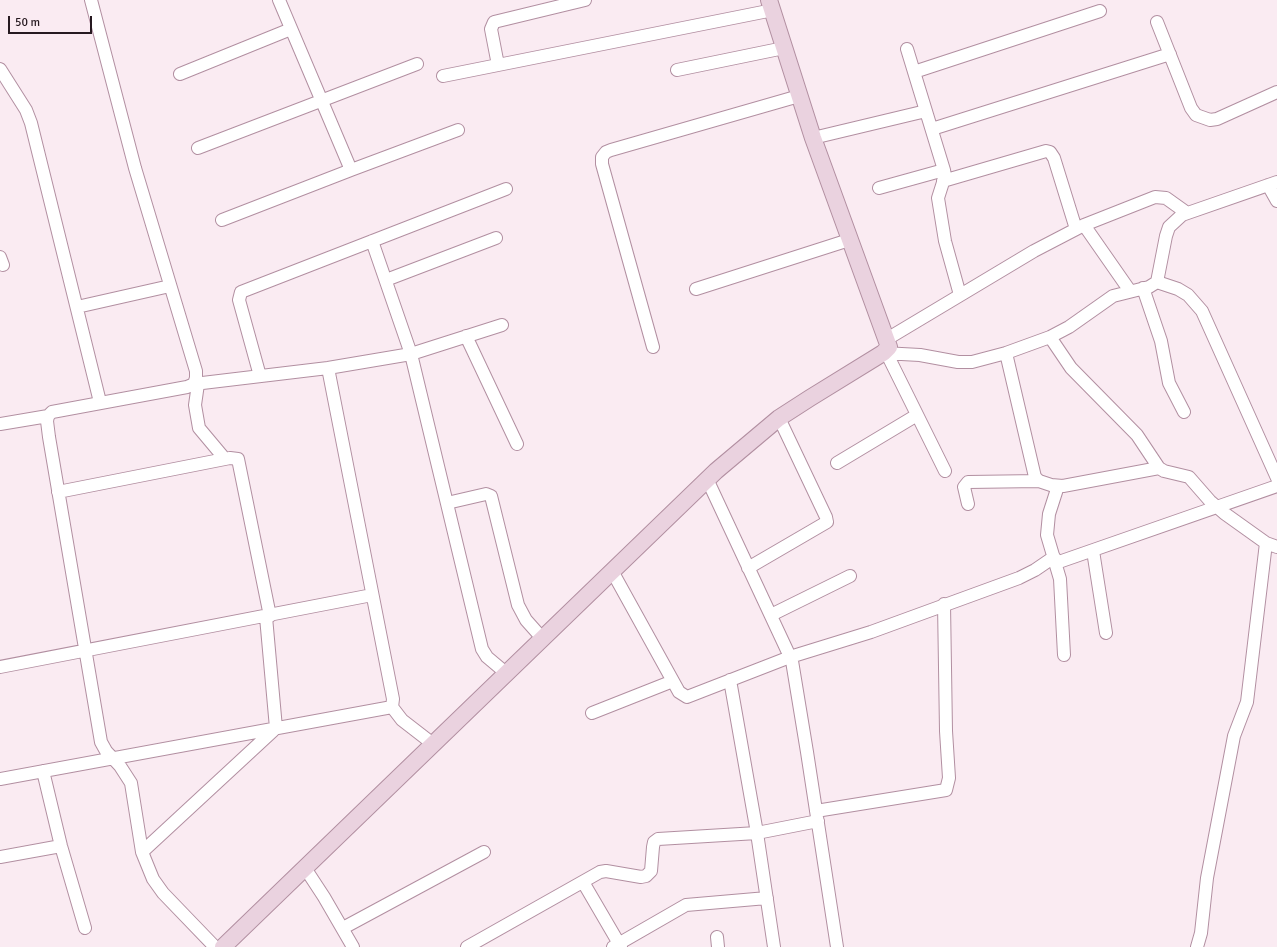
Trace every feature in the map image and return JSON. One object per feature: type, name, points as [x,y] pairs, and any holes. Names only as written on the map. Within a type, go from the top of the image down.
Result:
[{"type":"street","points":[[91,0],[126,138],[196,371],[195,405],[199,428],[225,459]]},
{"type":"street","points":[[279,0],[351,170]]},
{"type":"street","points":[[498,64],[491,29],[494,22],[585,0]]},
{"type":"street","points":[[443,76],[771,5],[813,138],[886,349],[945,471]]},
{"type":"street","points":[[914,72],[1100,11]]},
{"type":"street","points":[[1157,22],[1190,108],[1196,115],[1204,119],[1217,119],[1277,92]]},
{"type":"street","points":[[180,74],[291,29]]},
{"type":"street","points":[[677,70],[784,48]]},
{"type":"street","points":[[907,49],[932,129],[944,176],[938,198],[940,215],[960,295]]},
{"type":"street","points":[[932,129],[1170,54]]},
{"type":"street","points":[[198,148],[417,64]]},
{"type":"street","points":[[0,69],[26,110],[31,123],[100,402]]},
{"type":"street","points":[[653,347],[602,164],[602,158],[606,152],[611,150],[799,96]]},
{"type":"street","points":[[813,138],[926,110]]},
{"type":"street","points":[[222,220],[458,130]]},
{"type":"street","points":[[879,188],[944,176],[1046,151],[1050,152],[1054,158],[1080,227],[1130,291]]},
{"type":"street","points":[[1157,282],[1166,236],[1176,219],[1187,213],[1273,183],[1277,201]]},
{"type":"street","points":[[260,376],[239,300],[241,292],[506,189]]},
{"type":"street","points":[[223,947],[707,479],[779,418],[886,349],[960,295],[1034,251],[1080,227],[1155,197],[1172,201],[1187,213]]},
{"type":"street","points":[[386,280],[496,238]]},
{"type":"street","points":[[696,289],[849,240]]},
{"type":"street","points":[[372,241],[411,354],[482,649],[487,658],[506,673]]},
{"type":"street","points":[[886,349],[958,362],[982,360],[1050,337],[1069,327],[1102,302],[1113,296],[1143,288],[1157,282],[1178,289],[1188,295],[1202,310],[1277,478]]},
{"type":"street","points":[[77,307],[170,286]]},
{"type":"street","points":[[1143,288],[1161,341],[1168,383],[1184,412]]},
{"type":"street","points":[[0,424],[48,416],[57,410],[187,387],[196,384],[328,368],[411,354],[502,325]]},
{"type":"street","points":[[466,336],[517,444]]},
{"type":"street","points":[[1050,337],[1071,368],[1137,435],[1159,468],[1164,471],[1189,477],[1217,508],[1272,545],[1246,702],[1234,736],[1207,878],[1201,933],[1197,947]]},
{"type":"street","points":[[1006,353],[1035,477],[1038,481]]},
{"type":"street","points":[[328,368],[393,699],[392,708],[402,720],[433,744]]},
{"type":"street","points":[[837,463],[917,415]]},
{"type":"street","points":[[48,416],[49,437],[101,742],[106,751],[114,758],[131,783],[142,852],[146,866],[163,893],[215,947]]},
{"type":"street","points":[[748,568],[827,522],[779,418]]},
{"type":"street","points":[[58,492],[225,459],[234,458],[240,462],[268,616],[276,728]]},
{"type":"street","points":[[968,504],[964,487],[968,482],[1038,481],[1058,486],[1159,468]]},
{"type":"street","points":[[707,479],[790,657],[796,680],[837,947]]},
{"type":"street","points":[[1058,486],[1049,514],[1048,525],[1049,544],[1055,560],[1061,591],[1064,655]]},
{"type":"street","points":[[612,571],[679,692],[687,697],[790,657],[861,636],[944,604],[1024,576],[1055,560],[1093,550],[1277,486]]},
{"type":"street","points":[[447,503],[486,494],[492,496],[518,605],[526,620],[542,638]]},
{"type":"street","points":[[1093,550],[1106,633]]},
{"type":"street","points":[[771,615],[850,576]]},
{"type":"street","points":[[0,667],[372,595]]},
{"type":"street","points":[[467,947],[595,874],[606,871],[642,877],[646,876],[651,871],[654,842],[658,839],[757,832],[817,816],[946,790],[949,778],[946,731],[944,604]]},
{"type":"street","points":[[592,713],[673,680]]},
{"type":"street","points":[[730,680],[757,832],[774,947]]},
{"type":"street","points":[[0,779],[392,708]]},
{"type":"street","points":[[142,852],[276,728]]},
{"type":"street","points":[[43,771],[61,846],[85,928]]},
{"type":"street","points":[[0,857],[61,846]]},
{"type":"street","points":[[342,928],[484,852]]},
{"type":"street","points":[[305,868],[353,947]]},
{"type":"street","points":[[583,882],[618,946],[686,905],[767,898]]}]
